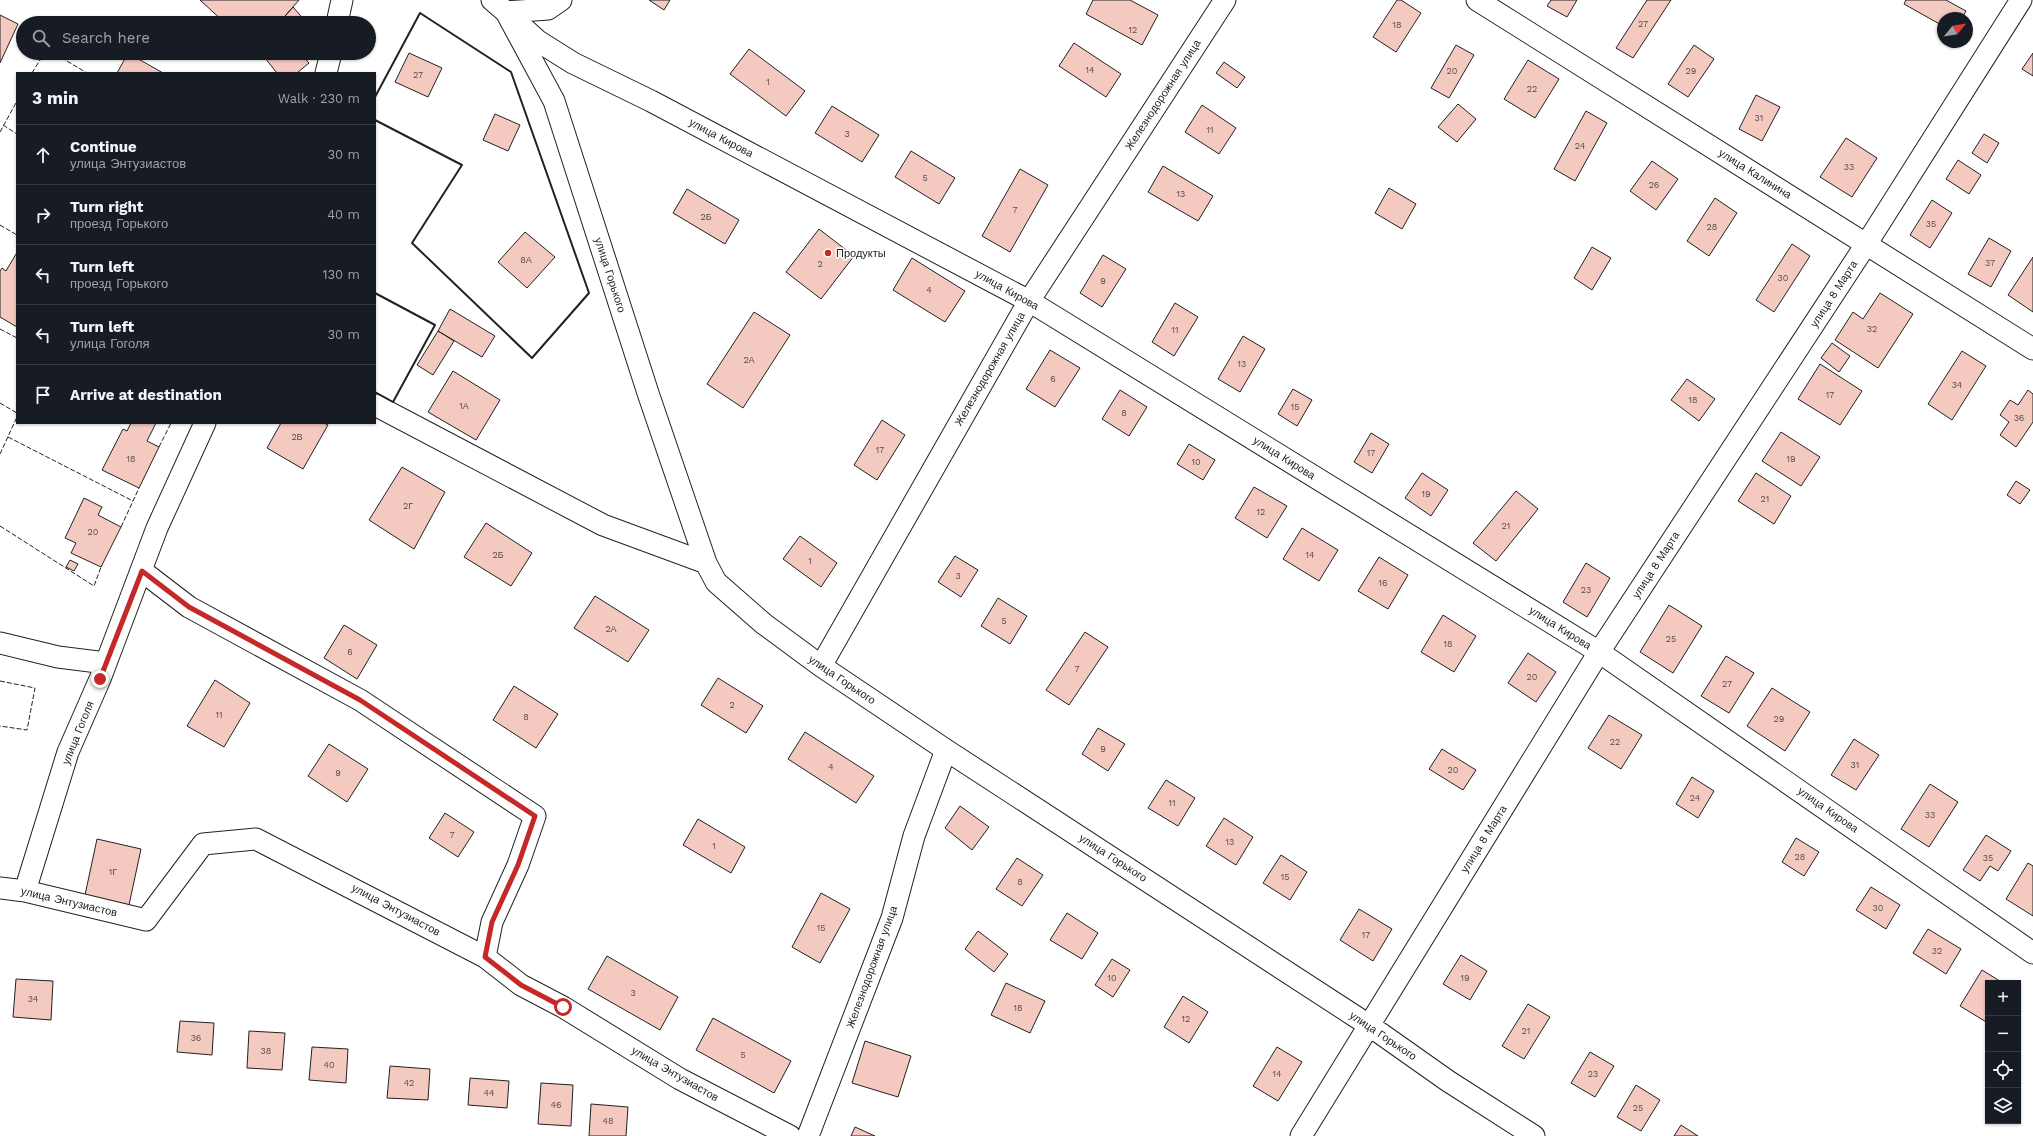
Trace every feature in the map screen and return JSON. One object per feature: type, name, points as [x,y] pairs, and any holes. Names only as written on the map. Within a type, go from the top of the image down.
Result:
[{"type":"street","points":[[339,16],[342,0]]},
{"type":"street","points":[[499,6],[548,9],[561,0]]},
{"type":"street","name":"Железнодорожная улица","points":[[821,666],[1029,301],[1225,0]]},
{"type":"street","name":"улица Калинина","points":[[1477,0],[1867,243],[2033,349]]},
{"type":"street","name":"улица 8 Марта","points":[[1301,1136],[1599,652],[1867,243],[2021,0]]},
{"type":"street","name":"улица Кирова","points":[[499,6],[538,41],[573,63],[651,100],[1029,301],[1599,652],[2033,953]]},
{"type":"street","name":"улица Горького","points":[[499,6],[554,101],[648,393],[706,563],[716,582],[764,624],[821,666],[946,750],[1370,1026],[1448,1080],[1534,1136]]},
{"type":"street","points":[[326,72],[329,60]]},
{"type":"street","points":[[376,406],[602,525],[706,563]]},
{"type":"street","name":"улица Гоголя","points":[[25,891],[68,752],[106,663],[157,528],[205,424]]},
{"type":"street","points":[[142,571],[189,607],[360,700],[535,816],[518,865],[492,922],[485,957]]},
{"type":"street","points":[[0,643],[58,656],[106,663]]},
{"type":"street","name":"Железнодорожная улица","points":[[808,1136],[892,918],[914,836],[946,750]]},
{"type":"street","name":"улица Энтузиастов","points":[[0,888],[25,891],[146,920],[202,844],[256,839],[485,957],[521,985],[569,1011],[680,1079],[790,1136]]},
{"type":"building","points":[[200,0],[299,0],[285,16],[217,16]]},
{"type":"building","points":[[649,0],[670,0],[664,10]]},
{"type":"building","points":[[1093,0],[1130,0],[1158,15],[1142,45],[1086,14]]},
{"type":"building","points":[[1397,0],[1401,0],[1421,13],[1396,52],[1373,37]]},
{"type":"building","points":[[1551,0],[1577,0],[1567,17],[1547,6]]},
{"type":"building","points":[[1647,0],[1671,0],[1633,58],[1616,48]]},
{"type":"building","points":[[1906,0],[1946,0],[1966,11],[1937,12],[1937,23],[1904,4]]},
{"type":"building","points":[[293,7],[301,16],[285,16]]},
{"type":"building","points":[[0,15],[16,23],[16,28],[0,63]]},
{"type":"building","points":[[1074,43],[1121,74],[1106,97],[1059,66]]},
{"type":"building","points":[[1456,45],[1474,55],[1449,98],[1431,88]]},
{"type":"building","points":[[1694,45],[1714,59],[1688,97],[1668,84]]},
{"type":"building","points":[[749,49],[805,91],[786,116],[730,74]]},
{"type":"building","points":[[409,53],[442,68],[428,97],[395,82]]},
{"type":"building","points":[[2033,53],[2033,76],[2022,69]]},
{"type":"building","points":[[124,60],[140,60],[161,72],[118,72]]},
{"type":"building","points":[[267,60],[306,60],[309,63],[298,72],[276,72]]},
{"type":"building","points":[[1528,60],[1559,79],[1535,118],[1504,99]]},
{"type":"building","points":[[1224,62],[1245,77],[1237,88],[1216,73]]},
{"type":"building","points":[[1756,95],[1780,107],[1762,141],[1739,129]]},
{"type":"building","points":[[1458,104],[1476,119],[1457,142],[1438,127]]},
{"type":"building","points":[[1202,105],[1236,128],[1219,154],[1185,132]]},
{"type":"building","points":[[832,106],[879,135],[862,162],[815,133]]},
{"type":"building","points":[[1586,111],[1607,123],[1575,181],[1554,169]]},
{"type":"building","points":[[495,114],[520,125],[508,151],[483,140]]},
{"type":"building","points":[[1984,134],[1999,143],[1987,163],[1972,153]]},
{"type":"building","points":[[1846,138],[1877,158],[1852,197],[1820,177]]},
{"type":"building","points":[[911,151],[955,178],[939,204],[895,177]]},
{"type":"building","points":[[1958,160],[1981,175],[1969,194],[1946,179]]},
{"type":"building","points":[[1652,161],[1678,179],[1656,210],[1630,191]]},
{"type":"building","points":[[1163,166],[1213,196],[1198,221],[1148,192]]},
{"type":"building","points":[[1020,169],[1048,185],[1010,252],[982,236]]},
{"type":"building","points":[[1389,188],[1416,204],[1402,229],[1375,213]]},
{"type":"building","points":[[687,189],[739,220],[725,244],[673,213]]},
{"type":"building","points":[[1715,198],[1737,213],[1709,256],[1687,241]]},
{"type":"building","points":[[1932,200],[1952,213],[1930,248],[1910,235]]},
{"type":"building","points":[[819,229],[854,256],[821,299],[786,272]]},
{"type":"building","points":[[525,232],[555,257],[527,288],[498,262]]},
{"type":"building","points":[[1989,238],[2011,251],[1991,287],[1968,274]]},
{"type":"building","points":[[1792,244],[1810,256],[1774,312],[1756,300]]},
{"type":"building","points":[[1592,247],[1611,258],[1592,290],[1574,278]]},
{"type":"building","points":[[16,254],[16,326],[0,317],[0,271],[2,268],[6,271]]},
{"type":"building","points":[[1103,255],[1126,269],[1102,307],[1080,293]]},
{"type":"building","points":[[2033,257],[2033,312],[2008,295]]},
{"type":"building","points":[[912,258],[965,291],[945,322],[893,290]]},
{"type":"building","points":[[1880,293],[1913,314],[1878,368],[1835,340],[1853,312],[1863,319]]},
{"type":"building","points":[[1175,303],[1198,317],[1174,356],[1152,342]]},
{"type":"building","points":[[450,309],[495,336],[482,357],[438,331]]},
{"type":"building","points":[[754,312],[790,335],[743,408],[707,384]]},
{"type":"building","points":[[438,331],[454,341],[433,375],[417,365]]},
{"type":"building","points":[[1243,336],[1265,349],[1240,392],[1218,379]]},
{"type":"building","points":[[1832,343],[1850,356],[1839,372],[1821,358]]},
{"type":"building","points":[[1050,350],[1080,368],[1055,407],[1026,389]]},
{"type":"building","points":[[1962,351],[1986,366],[1952,420],[1928,404]]},
{"type":"building","points":[[1820,364],[1862,391],[1840,425],[1798,399]]},
{"type":"building","points":[[453,371],[500,400],[476,440],[428,412]]},
{"type":"building","points":[[1687,379],[1715,399],[1699,421],[1671,400]]},
{"type":"building","points":[[1293,389],[1312,400],[1297,426],[1278,414]]},
{"type":"building","points":[[1120,390],[1147,407],[1129,436],[1102,419]]},
{"type":"building","points":[[2028,390],[2033,394],[2033,422],[2016,447],[2000,435],[2009,422],[2000,415],[2010,400],[2018,405]]},
{"type":"building","points":[[882,420],[905,435],[877,480],[854,465]]},
{"type":"building","points":[[130,424],[156,424],[147,441],[159,447],[139,488],[102,470],[123,429],[127,431]]},
{"type":"building","points":[[280,424],[328,425],[303,469],[267,448]]},
{"type":"building","points":[[1781,432],[1820,457],[1801,486],[1762,461]]},
{"type":"building","points":[[1371,433],[1389,444],[1372,473],[1354,462]]},
{"type":"building","points":[[1189,444],[1215,460],[1203,480],[1177,464]]},
{"type":"building","points":[[402,467],[445,492],[414,549],[369,520]]},
{"type":"building","points":[[1422,473],[1448,490],[1431,516],[1405,498]]},
{"type":"building","points":[[1756,473],[1791,496],[1774,524],[1738,501]]},
{"type":"building","points":[[2016,481],[2030,490],[2020,504],[2007,495]]},
{"type":"building","points":[[1254,487],[1287,506],[1267,538],[1235,518]]},
{"type":"building","points":[[1516,491],[1538,509],[1496,561],[1473,543]]},
{"type":"building","points":[[84,498],[102,507],[98,515],[121,527],[101,567],[71,553],[76,543],[65,538]]},
{"type":"building","points":[[486,523],[532,553],[511,586],[464,557]]},
{"type":"building","points":[[1302,528],[1338,550],[1319,581],[1283,559]]},
{"type":"building","points":[[800,536],[837,563],[821,587],[783,559]]},
{"type":"building","points":[[955,556],[978,570],[961,597],[938,582]]},
{"type":"building","points":[[1379,557],[1408,575],[1388,609],[1358,591]]},
{"type":"building","points":[[70,560],[78,564],[74,571],[66,567]]},
{"type":"building","points":[[1586,563],[1610,578],[1587,617],[1563,602]]},
{"type":"building","points":[[595,596],[649,630],[628,662],[574,628]]},
{"type":"building","points":[[998,598],[1027,616],[1010,644],[981,626]]},
{"type":"building","points":[[1669,605],[1702,626],[1673,673],[1640,652]]},
{"type":"building","points":[[1443,615],[1476,636],[1454,672],[1421,652]]},
{"type":"building","points":[[344,625],[377,645],[357,679],[324,658]]},
{"type":"building","points":[[1085,632],[1108,647],[1069,705],[1046,690]]},
{"type":"building","points":[[1528,653],[1556,672],[1536,702],[1508,683]]},
{"type":"building","points":[[1726,656],[1754,673],[1729,713],[1701,696]]},
{"type":"building","points":[[718,678],[763,706],[746,733],[701,705]]},
{"type":"building","points":[[215,680],[250,703],[224,747],[187,726]]},
{"type":"building","points":[[514,686],[558,714],[536,748],[493,720]]},
{"type":"building","points":[[1772,688],[1810,712],[1785,751],[1747,726]]},
{"type":"building","points":[[1609,715],[1642,735],[1621,769],[1588,748]]},
{"type":"building","points":[[1098,728],[1125,744],[1108,771],[1082,754]]},
{"type":"building","points":[[805,732],[874,776],[856,803],[788,759]]},
{"type":"building","points":[[1854,739],[1879,755],[1856,790],[1831,775]]},
{"type":"building","points":[[329,744],[368,769],[347,802],[308,776]]},
{"type":"building","points":[[1442,749],[1476,770],[1463,790],[1429,769]]},
{"type":"building","points":[[1692,777],[1714,791],[1698,818],[1676,804]]},
{"type":"building","points":[[1166,780],[1195,798],[1178,826],[1148,808]]},
{"type":"building","points":[[1930,784],[1958,802],[1929,847],[1901,829]]},
{"type":"building","points":[[960,806],[989,827],[972,850],[945,828]]},
{"type":"building","points":[[445,813],[474,832],[458,857],[429,838]]},
{"type":"building","points":[[1224,818],[1253,837],[1236,865],[1206,846]]},
{"type":"building","points":[[698,819],[745,847],[731,873],[683,845]]},
{"type":"building","points":[[1986,835],[2011,851],[1998,871],[1990,866],[1980,881],[1963,870]]},
{"type":"building","points":[[1796,838],[1819,852],[1804,876],[1782,862]]},
{"type":"building","points":[[97,839],[141,849],[129,905],[85,895]]},
{"type":"building","points":[[1281,855],[1307,872],[1290,900],[1263,883]]},
{"type":"building","points":[[1017,858],[1043,875],[1022,906],[996,889]]},
{"type":"building","points":[[2028,863],[2033,866],[2033,916],[2006,899]]},
{"type":"building","points":[[1871,887],[1900,905],[1886,929],[1856,910]]},
{"type":"building","points":[[821,893],[850,909],[820,963],[792,947]]},
{"type":"building","points":[[1359,909],[1392,929],[1373,961],[1340,940]]},
{"type":"building","points":[[1067,913],[1098,933],[1082,959],[1050,940]]},
{"type":"building","points":[[1928,929],[1961,949],[1946,974],[1913,953]]},
{"type":"building","points":[[978,931],[1008,954],[994,972],[965,949]]},
{"type":"building","points":[[1461,955],[1487,971],[1470,1000],[1443,984]]},
{"type":"building","points":[[607,956],[678,997],[660,1030],[588,989]]},
{"type":"building","points":[[1112,959],[1130,970],[1113,997],[1095,985]]},
{"type":"building","points":[[1982,970],[1998,980],[1985,980],[1985,1021],[1960,1006]]},
{"type":"building","points":[[16,979],[53,981],[51,1020],[13,1017]]},
{"type":"building","points":[[1006,983],[1045,1001],[1030,1033],[991,1015]]},
{"type":"building","points":[[1183,996],[1208,1012],[1189,1043],[1164,1027]]},
{"type":"building","points":[[1528,1004],[1550,1017],[1524,1059],[1502,1046]]},
{"type":"building","points":[[713,1018],[791,1061],[774,1093],[696,1050]]},
{"type":"building","points":[[180,1021],[214,1023],[212,1055],[177,1052]]},
{"type":"building","points":[[249,1031],[285,1033],[282,1070],[247,1068]]},
{"type":"building","points":[[865,1041],[911,1056],[898,1097],[852,1083]]},
{"type":"building","points":[[312,1047],[348,1049],[346,1083],[309,1080]]},
{"type":"building","points":[[1277,1047],[1302,1062],[1278,1101],[1253,1086]]},
{"type":"building","points":[[1590,1052],[1614,1066],[1595,1097],[1571,1083]]},
{"type":"building","points":[[390,1066],[430,1069],[428,1100],[387,1098]]},
{"type":"building","points":[[470,1078],[509,1081],[507,1108],[468,1105]]},
{"type":"building","points":[[541,1083],[573,1085],[571,1126],[538,1124]]},
{"type":"building","points":[[1636,1085],[1660,1100],[1641,1131],[1617,1117]]},
{"type":"building","points":[[591,1104],[628,1107],[626,1136],[589,1136]]},
{"type":"building","points":[[1681,1125],[1698,1136],[1674,1136]]},
{"type":"building","points":[[855,1127],[875,1136],[851,1136]]},
{"type":"fence","points":[[33,72],[40,60]]},
{"type":"fence","points":[[65,60],[85,72]]},
{"type":"fence","points":[[0,132],[16,103]]},
{"type":"fence","points":[[3,125],[16,133]]},
{"type":"fence","points":[[0,225],[16,234]]},
{"type":"fence","points":[[0,329],[16,337]]},
{"type":"fence","points":[[0,403],[16,412]]},
{"type":"fence","points":[[0,454],[16,419]]},
{"type":"fence","points":[[159,447],[170,424]]},
{"type":"fence","points":[[8,437],[133,501]]},
{"type":"fence","points":[[121,527],[139,488]]},
{"type":"fence","points":[[0,526],[94,586],[101,567]]},
{"type":"fence","points":[[0,681],[35,688],[27,730],[0,726]]},
{"type":"wall","points":[[376,95],[420,13],[511,72],[589,293],[532,358],[412,243],[462,165],[376,121]]},
{"type":"wall","points":[[376,294],[435,325],[393,402],[376,393]]},
{"type":"place","name":"Продукты","points":[[828,253]]},
{"type":"route","points":[[100,679],[142,571],[189,607],[360,700],[535,816],[518,865],[492,922],[485,957],[521,985],[563,1007]]}]
